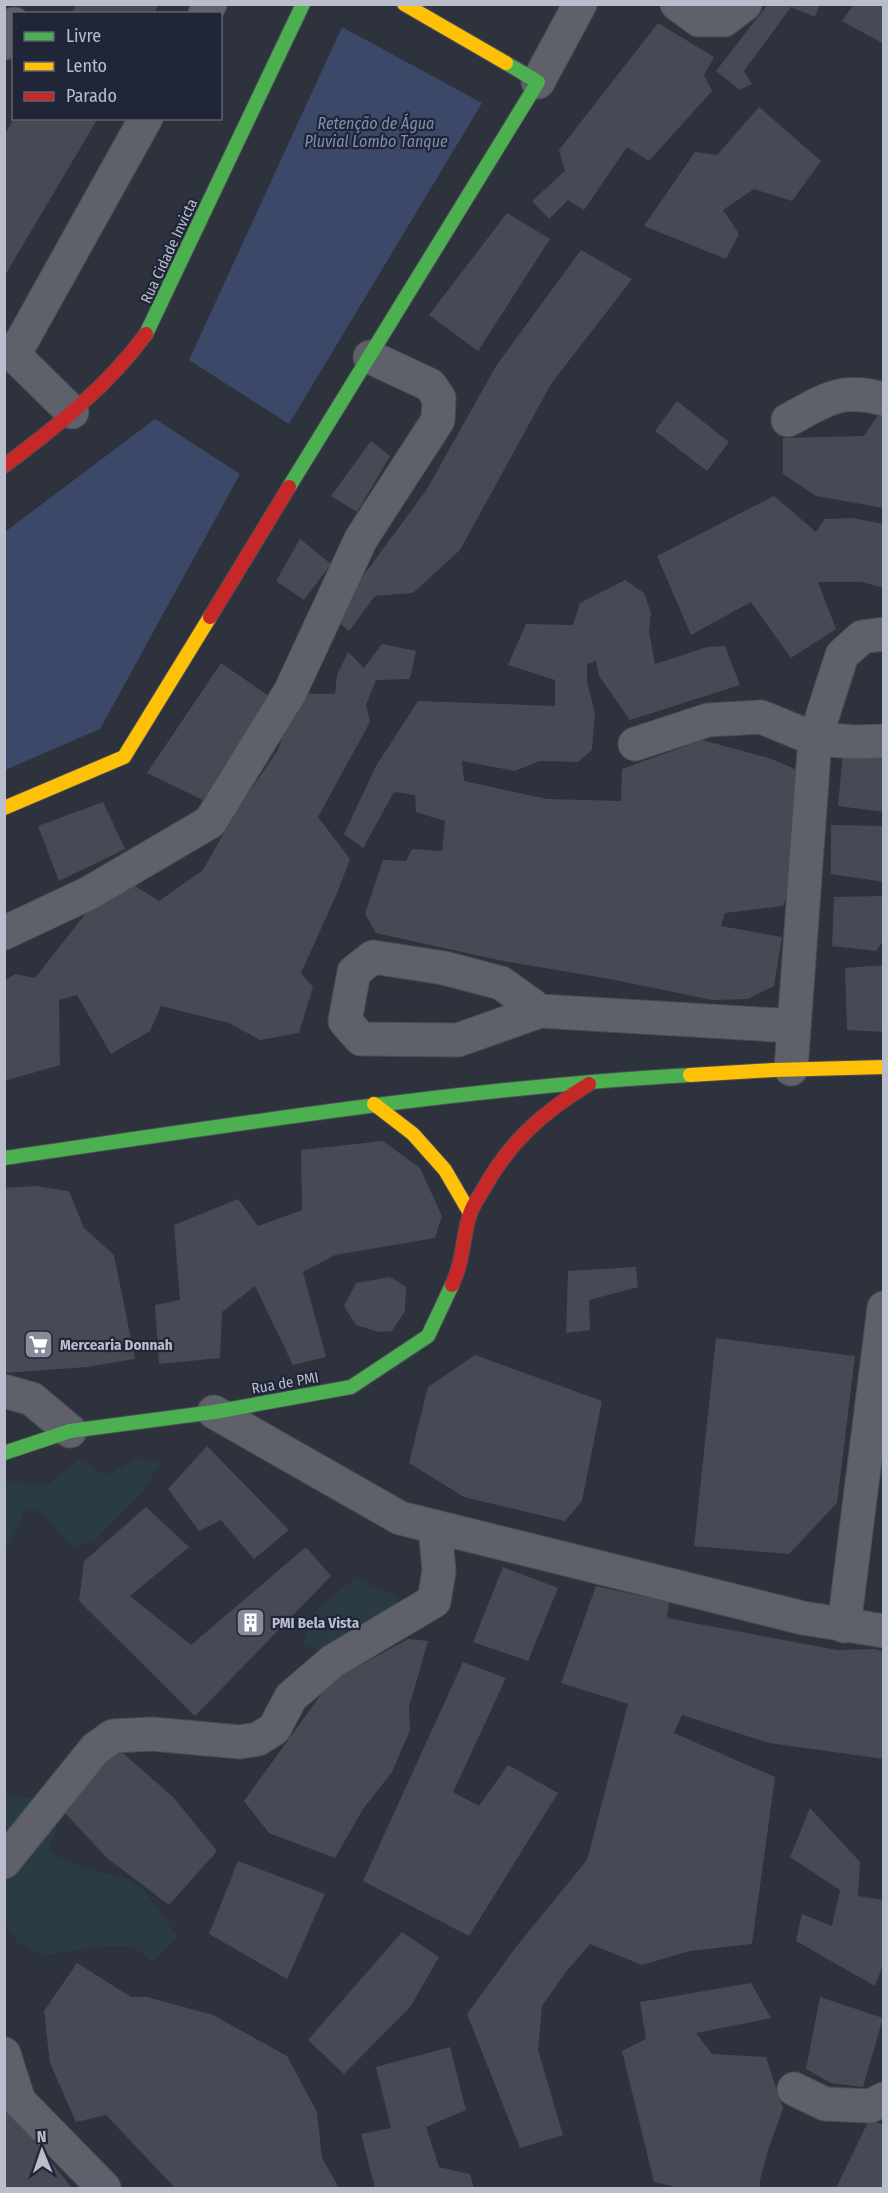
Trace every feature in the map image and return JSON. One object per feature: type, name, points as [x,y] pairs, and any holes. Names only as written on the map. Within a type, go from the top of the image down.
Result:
[{"type":"street","name":"Rua Cidade Invicta","points":[[4,466],[72,412],[132,356],[149,330],[303,4]]},
{"type":"street","points":[[404,4],[538,82]]},
{"type":"street","points":[[4,808],[124,757],[538,82],[580,4]]},
{"type":"street","points":[[677,4],[699,20],[724,21],[745,4]]},
{"type":"street","points":[[4,43],[12,28]]},
{"type":"street","points":[[72,412],[9,352],[146,120]]},
{"type":"street","points":[[4,933],[89,894],[210,822],[290,692],[361,539],[438,420],[439,398],[430,385],[370,357]]},
{"type":"street","points":[[788,420],[834,395],[864,394],[884,399]]},
{"type":"street","points":[[791,1069],[814,739],[842,655],[862,637],[884,634]]},
{"type":"street","points":[[635,744],[708,720],[761,717],[814,739],[884,741]]},
{"type":"street","points":[[540,1011],[501,983],[444,968],[373,957],[354,972],[345,1021],[361,1039],[458,1040],[540,1011],[794,1026]]},
{"type":"street","points":[[4,1158],[374,1104],[596,1080],[884,1066]]},
{"type":"street","name":"Rua de PMI","points":[[4,1453],[70,1431],[214,1412],[351,1387],[428,1336],[460,1269],[470,1213],[493,1171],[522,1135],[556,1104],[596,1080]]},
{"type":"street","points":[[374,1104],[413,1134],[446,1170],[470,1213]]},
{"type":"street","points":[[844,1626],[884,1308]]},
{"type":"street","points":[[4,1391],[32,1400],[70,1431]]},
{"type":"street","points":[[214,1412],[400,1518],[803,1618],[884,1631]]},
{"type":"street","points":[[4,1862],[95,1749],[113,1736],[152,1734],[240,1742],[258,1739],[274,1729],[291,1697],[333,1661],[435,1601],[439,1571],[435,1527]]},
{"type":"street","points":[[4,2054],[19,2101],[104,2188]]},
{"type":"street","points":[[794,2089],[825,2104],[870,2106],[884,2099]]},
{"type":"shaded area","points":[[138,1458],[160,1463],[145,1489],[97,1539],[74,1549],[39,1509],[25,1511],[9,1546],[5,1547],[5,1482],[47,1485],[79,1460],[107,1475]]},
{"type":"shaded area","points":[[355,1578],[396,1595],[401,1621],[355,1664],[302,1644],[316,1611]]},
{"type":"shaded area","points":[[4,1796],[29,1797],[47,1805],[57,1827],[48,1851],[86,1869],[124,1877],[144,1890],[178,1937],[153,1962],[132,1946],[95,1947],[42,1956],[17,1942],[5,1922]]},
{"type":"water","name":"Retenção de Água Pluvial Lombo Tanque","points":[[342,27],[482,103],[289,424],[189,360]]},
{"type":"water","points":[[155,419],[240,474],[100,729],[5,770],[5,532]]},
{"type":"building","points":[[768,4],[820,4],[815,17],[791,7],[744,71],[752,84],[740,90],[716,71]]},
{"type":"building","points":[[854,4],[884,4],[884,44],[842,21]]},
{"type":"building","points":[[76,5],[158,5],[155,12],[72,12]]},
{"type":"building","points":[[658,23],[714,57],[704,75],[712,91],[649,161],[627,147],[584,210],[568,200],[549,219],[532,201],[565,171],[559,150]]},
{"type":"building","points":[[759,107],[821,161],[792,201],[754,189],[723,210],[739,234],[726,259],[644,226],[695,152],[717,155]]},
{"type":"building","points":[[13,120],[97,120],[4,277],[4,136]]},
{"type":"building","points":[[507,213],[550,239],[478,351],[429,315]]},
{"type":"building","points":[[581,250],[632,279],[551,384],[460,550],[413,593],[375,596],[349,631],[333,617],[427,489],[496,366]]},
{"type":"building","points":[[677,401],[729,442],[707,471],[655,431]]},
{"type":"building","points":[[880,412],[884,413],[884,508],[816,496],[783,474],[783,438],[864,436]]},
{"type":"building","points":[[371,441],[390,456],[357,512],[331,496]]},
{"type":"building","points":[[774,496],[816,532],[825,519],[852,518],[884,524],[884,588],[862,582],[818,582],[836,629],[791,658],[751,602],[691,635],[657,556]]},
{"type":"building","points":[[300,539],[331,564],[304,600],[276,581]]},
{"type":"building","points":[[625,580],[644,593],[651,613],[649,632],[655,664],[707,647],[725,646],[740,685],[630,720],[599,676],[596,661],[587,664],[587,682],[595,713],[592,750],[578,762],[540,761],[515,771],[462,761],[464,781],[547,799],[621,801],[622,769],[702,740],[772,759],[799,771],[788,894],[783,906],[725,913],[721,926],[782,937],[774,986],[748,999],[712,1000],[610,979],[503,961],[376,933],[365,914],[383,860],[406,861],[412,849],[442,851],[445,821],[416,812],[415,795],[394,792],[363,848],[344,834],[376,766],[418,701],[555,706],[555,680],[508,665],[526,624],[573,625],[580,603]]},
{"type":"building","points":[[382,644],[416,651],[410,679],[376,680],[366,705],[370,722],[318,817],[350,859],[301,973],[313,987],[299,1033],[260,1040],[229,1023],[161,1006],[150,1031],[111,1054],[77,995],[59,1000],[60,1065],[4,1081],[4,981],[15,974],[35,978],[93,904],[130,883],[159,901],[203,870],[237,810],[278,750],[297,694],[335,694],[337,675],[348,652],[364,668]]},
{"type":"building","points":[[221,663],[269,696],[203,800],[147,773]]},
{"type":"building","points":[[843,753],[884,759],[884,812],[838,806]]},
{"type":"building","points":[[103,802],[125,849],[59,881],[38,826]]},
{"type":"building","points":[[831,825],[884,826],[884,882],[831,874]]},
{"type":"building","points":[[884,896],[884,940],[876,951],[832,946],[834,897]]},
{"type":"building","points":[[884,965],[884,1032],[847,1030],[845,968]]},
{"type":"building","points":[[383,1141],[420,1168],[442,1216],[435,1238],[335,1255],[303,1272],[326,1357],[293,1365],[255,1286],[222,1312],[220,1358],[159,1364],[155,1305],[180,1300],[174,1225],[238,1199],[258,1226],[302,1210],[301,1150]]},
{"type":"building","points":[[35,1186],[69,1191],[84,1228],[114,1255],[135,1359],[87,1367],[4,1373],[4,1188]]},
{"type":"building","points":[[636,1267],[638,1287],[589,1300],[590,1330],[566,1333],[568,1271]]},
{"type":"building","points":[[390,1277],[406,1287],[405,1311],[392,1331],[379,1332],[356,1325],[344,1306],[356,1283]]},
{"type":"building","points":[[716,1338],[855,1356],[837,1503],[789,1554],[694,1546]]},
{"type":"building","points":[[475,1355],[602,1401],[582,1501],[565,1521],[464,1497],[409,1463],[428,1387]]},
{"type":"building","points":[[207,1446],[289,1530],[254,1559],[221,1520],[199,1531],[168,1489]]},
{"type":"building","name":"PMI Bela Vista","points":[[146,1507],[189,1547],[130,1596],[191,1645],[306,1547],[331,1576],[195,1716],[79,1601],[84,1561]]},
{"type":"building","points":[[503,1567],[558,1588],[528,1661],[473,1642]]},
{"type":"building","points":[[596,1586],[669,1602],[667,1618],[837,1650],[875,1649],[884,1652],[884,1759],[769,1743],[682,1715],[674,1733],[775,1777],[752,1944],[690,1951],[642,1965],[590,1944],[565,1973],[542,2006],[538,2050],[563,2135],[520,2148],[467,2014],[516,1947],[587,1860],[628,1704],[561,1683]]},
{"type":"building","points":[[408,1639],[428,1641],[409,1707],[410,1730],[392,1772],[363,1809],[335,1858],[269,1833],[244,1801],[330,1682]]},
{"type":"building","points":[[463,1662],[506,1678],[453,1792],[479,1806],[508,1765],[558,1793],[469,1936],[363,1881]]},
{"type":"building","points":[[117,1748],[173,1797],[217,1851],[169,1905],[107,1858],[65,1813]]},
{"type":"building","points":[[810,1808],[860,1862],[858,1896],[884,1900],[884,1962],[875,1986],[796,1941],[802,1914],[832,1926],[840,1890],[790,1857]]},
{"type":"building","points":[[238,1861],[325,1894],[287,1979],[209,1934]]},
{"type":"building","points":[[402,1932],[439,1957],[410,2007],[344,2074],[308,2040]]},
{"type":"building","points":[[77,1963],[131,1997],[147,1997],[213,2015],[287,2056],[317,2112],[322,2158],[339,2188],[175,2188],[106,2115],[76,2122],[50,2063],[44,2011]]},
{"type":"building","points":[[751,1983],[771,2018],[696,2033],[712,2054],[766,2057],[783,2109],[768,2150],[760,2188],[672,2188],[672,2186],[654,2182],[622,2051],[646,2039],[640,2002]]},
{"type":"building","points":[[820,1997],[883,2018],[863,2087],[831,2083],[806,2069]]},
{"type":"building","points":[[450,2047],[466,2110],[426,2127],[439,2167],[470,2174],[474,2188],[375,2188],[361,2134],[391,2128],[376,2067]]},
{"type":"building","points":[[4,2108],[25,2129],[72,2188],[4,2188]]},
{"type":"building","points":[[869,2120],[884,2125],[884,2188],[836,2188]]},
{"type":"traffic: fast","points":[[146,334],[303,4]]},
{"type":"traffic: fast","points":[[289,487],[538,82],[506,63]]},
{"type":"traffic: fast","points":[[4,1158],[432,1098],[690,1075]]},
{"type":"traffic: fast","points":[[4,1453],[70,1431],[214,1412],[351,1387],[428,1336],[452,1285]]},
{"type":"traffic: slow","points":[[404,4],[506,63]]},
{"type":"traffic: slow","points":[[4,808],[124,757],[210,617]]},
{"type":"traffic: slow","points":[[690,1075],[884,1067]]},
{"type":"traffic: slow","points":[[374,1104],[413,1134],[445,1170],[470,1213]]},
{"type":"traffic: jam","points":[[4,466],[98,389],[146,334]]},
{"type":"traffic: jam","points":[[210,617],[289,487]]},
{"type":"traffic: jam","points":[[452,1285],[459,1267],[471,1211],[493,1173],[516,1143],[542,1117],[589,1084]]},
{"type":"place","name":"Mercearia Donnah","points":[[39,1345]]},
{"type":"place","name":"PMI Bela Vista","points":[[251,1623]]}]
